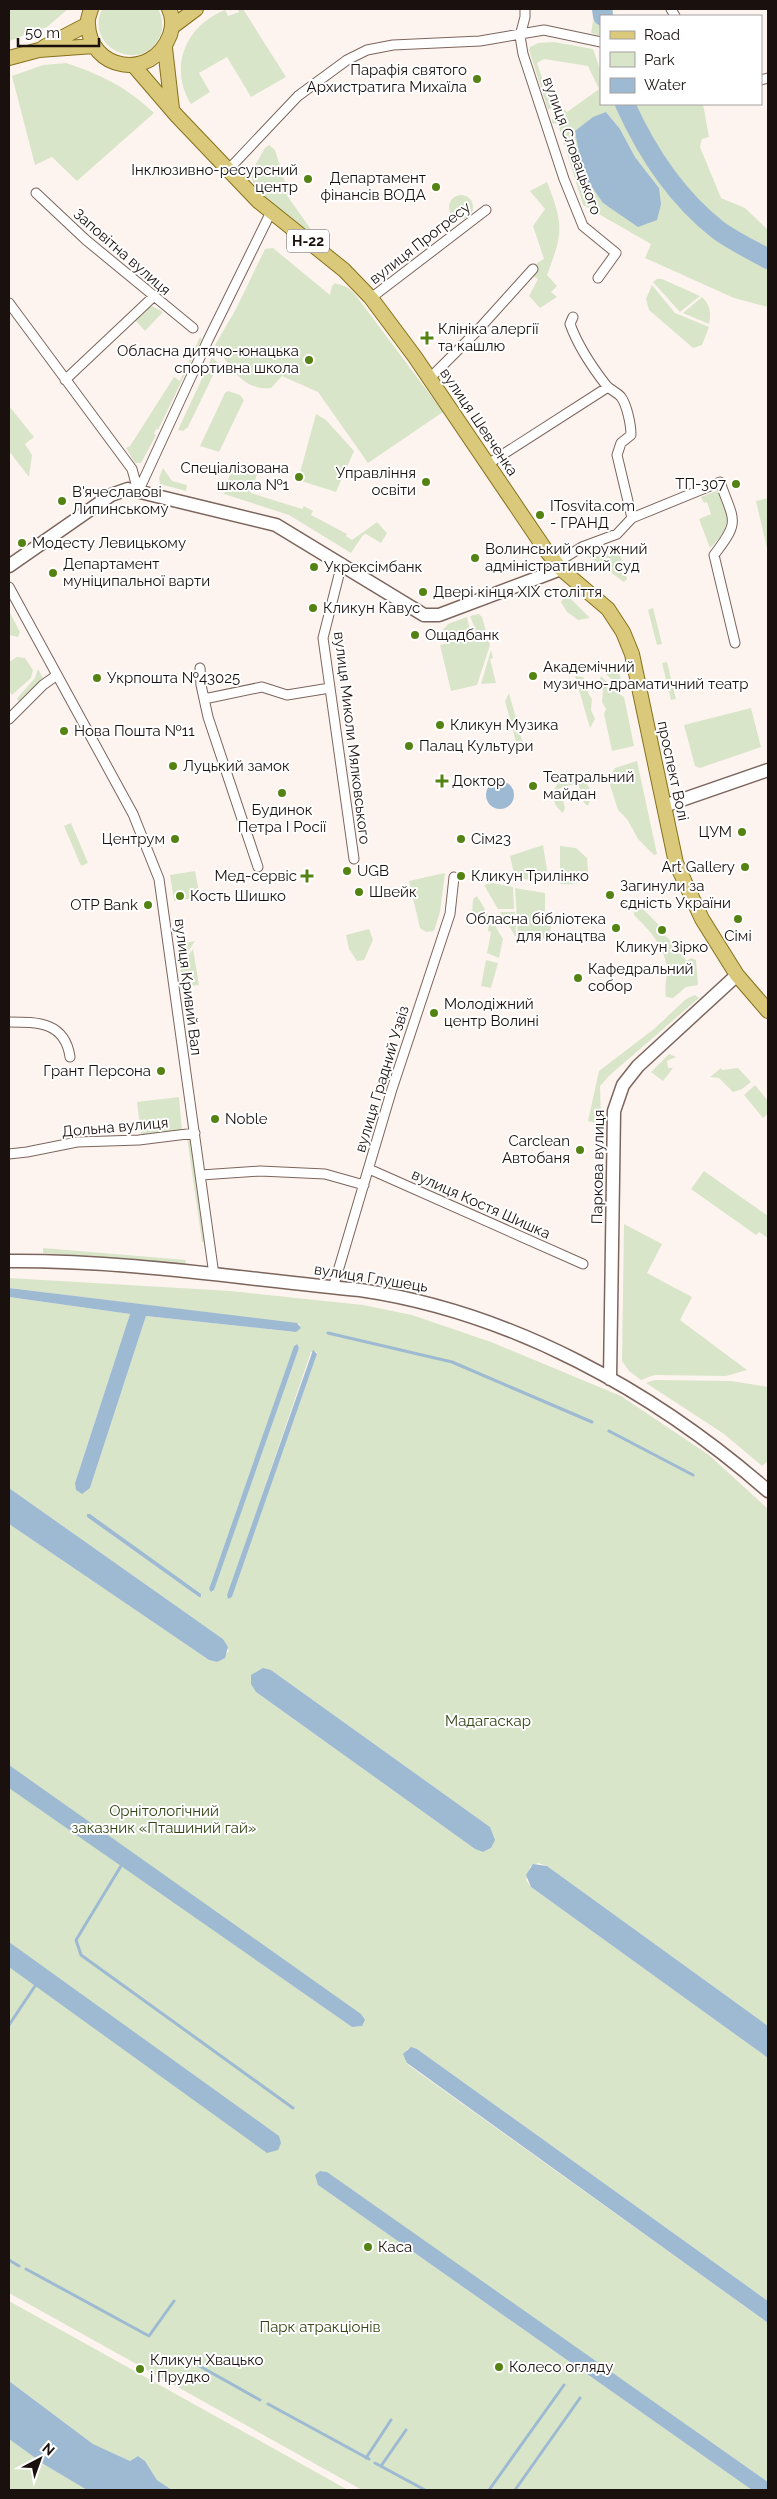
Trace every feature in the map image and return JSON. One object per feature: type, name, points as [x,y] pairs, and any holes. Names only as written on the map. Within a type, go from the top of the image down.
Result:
[{"type":"main road","points":[[91,9],[88,24],[94,46],[111,62],[134,66],[151,60],[165,48]]},
{"type":"main road","points":[[169,9],[172,27],[165,48],[172,109]]},
{"type":"main road","points":[[172,27],[196,9]]},
{"type":"main road","points":[[39,50],[88,24]]},
{"type":"main road","points":[[9,58],[39,50],[94,46]]},
{"type":"main road","name":"вулиця Шевченка","points":[[134,66],[228,170],[271,212],[344,270],[371,298],[430,378],[558,566]]},
{"type":"main road","points":[[9,566],[111,495],[128,489],[276,525],[342,563],[424,615],[439,614],[558,566]]},
{"type":"main road","name":"проспект Волі","points":[[558,566],[608,609],[623,632],[632,654],[679,870],[702,918],[736,975],[768,1011]]},
{"type":"main road","points":[[664,806],[768,770]]},
{"type":"main road","name":"Паркова вулиця","points":[[610,1379],[614,1111],[618,1095],[622,1085],[638,1066],[736,975]]},
{"type":"main road","name":"вулиця Глушець","points":[[9,1261],[72,1262],[214,1275],[396,1295],[455,1310],[496,1324],[610,1379],[716,1447],[768,1491]]},
{"type":"street","points":[[520,36],[526,16],[525,9]]},
{"type":"street","points":[[228,170],[298,96],[347,60],[367,50],[393,45],[458,43],[520,36],[544,30],[600,42]]},
{"type":"street","name":"вулиця Словацького","points":[[520,36],[522,54],[564,179],[583,226],[616,253],[598,278]]},
{"type":"street","name":"Заповітна вулиця","points":[[36,194],[86,240],[193,328]]},
{"type":"street","name":"вулиця Прогресу","points":[[371,298],[486,210]]},
{"type":"street","points":[[138,492],[208,340],[271,212]]},
{"type":"street","points":[[430,378],[478,330],[533,269]]},
{"type":"street","points":[[65,380],[153,297]]},
{"type":"street","points":[[9,303],[132,469],[138,492]]},
{"type":"street","points":[[572,317],[570,324],[572,330],[608,387],[621,397],[631,435],[618,449],[616,455],[632,518]]},
{"type":"street","points":[[488,464],[608,387]]},
{"type":"street","points":[[558,566],[582,547],[617,534],[632,518],[720,482],[733,521],[729,534],[714,555],[735,643]]},
{"type":"street","name":"вулиця Миколи Мялковського","points":[[342,563],[323,632],[354,859]]},
{"type":"street","name":"вулиця Кривий Вал","points":[[9,588],[133,814],[159,879],[214,1275]]},
{"type":"street","points":[[200,668],[204,698],[258,868]]},
{"type":"street","points":[[9,720],[43,685],[57,675]]},
{"type":"street","points":[[204,698],[262,687],[287,695],[330,688]]},
{"type":"street","name":"вулиця Градний Узвіз","points":[[332,1288],[398,1069],[450,914],[454,877]]},
{"type":"street","points":[[9,1022],[38,1022],[58,1032],[68,1046],[70,1057]]},
{"type":"street","name":"Дольна вулиця","points":[[9,1154],[77,1142],[139,1140],[195,1133]]},
{"type":"street","name":"вулиця Костя Шишка","points":[[369,1169],[583,1264]]},
{"type":"street","points":[[201,1175],[260,1171],[325,1174],[364,1185]]},
{"type":"green space","points":[[9,9],[68,9],[47,27],[9,41]]},
{"type":"green space","points":[[102,9],[158,9],[162,24],[159,38],[150,49],[140,54],[128,55],[117,51],[107,44],[101,34],[99,22]]},
{"type":"green space","points":[[238,9],[243,9],[286,77],[251,97],[227,57],[199,73],[210,92],[191,104],[184,90],[181,76],[181,62],[185,49],[191,37],[211,17],[225,10],[228,16],[239,12]]},
{"type":"green space","points":[[595,9],[613,9],[613,15],[600,15],[600,36],[591,33]]},
{"type":"green space","points":[[554,42],[593,49],[600,69],[600,105],[703,105],[709,137],[702,139],[700,147],[721,198],[745,208],[768,230],[768,307],[734,298],[645,258],[651,244],[583,205],[558,124],[552,123],[552,121],[559,112],[564,109],[567,112],[599,89],[588,66],[544,59],[537,63],[552,107],[548,110],[529,50],[530,47],[538,43]],"holes":[[[606,112],[620,129],[635,157],[659,188],[619,213],[603,203]]]},
{"type":"green space","points":[[66,63],[90,72],[124,89],[154,113],[77,181],[52,157],[35,165],[12,76],[43,65]]},
{"type":"green space","points":[[269,145],[275,150],[289,195],[286,194],[314,234],[309,235],[256,189],[250,174],[265,148]]},
{"type":"green space","points":[[547,182],[559,219],[559,238],[547,275],[557,286],[551,292],[557,297],[540,308],[529,296],[538,279],[533,276],[537,263],[544,259],[533,226],[545,209],[530,191]]},
{"type":"green space","points":[[456,195],[466,195],[473,202],[473,212],[466,219],[456,219],[449,212],[449,202]]},
{"type":"green space","name":"Обласна дитячо-юнацька спортивна школа","points":[[273,248],[330,295],[332,286],[335,283],[347,287],[354,293],[443,412],[368,463],[318,392],[282,376],[271,388],[261,388],[252,386],[238,376],[215,345],[236,309],[265,249]]},
{"type":"green space","points":[[657,279],[662,279],[700,296],[680,312],[653,282]]},
{"type":"green space","points":[[652,285],[675,313],[709,327],[702,345],[693,348],[649,310],[646,299]]},
{"type":"green space","points":[[702,297],[710,310],[709,324],[683,313]]},
{"type":"green space","points":[[152,306],[163,312],[145,331],[134,319]]},
{"type":"green space","points":[[200,337],[202,339],[158,430],[156,429],[154,434],[156,435],[141,463],[135,463],[126,448],[130,446],[174,377],[180,381]]},
{"type":"green space","points":[[212,357],[218,363],[216,369],[188,427],[183,431],[178,430]]},
{"type":"green space","points":[[228,391],[240,395],[244,400],[219,452],[200,446],[225,393]]},
{"type":"green space","points":[[9,406],[34,437],[25,444],[32,455],[29,477],[9,451]]},
{"type":"green space","points":[[316,414],[326,420],[354,451],[336,492],[298,480]]},
{"type":"green space","points":[[233,464],[258,471],[251,493],[302,509],[304,506],[313,511],[311,515],[347,534],[346,536],[352,540],[377,522],[387,533],[381,543],[366,534],[363,535],[351,553],[289,515],[224,494]]},
{"type":"green space","points":[[163,468],[172,481],[187,485],[186,491],[160,484],[159,478]]},
{"type":"green space","points":[[719,490],[727,515],[727,522],[722,534],[710,548],[699,519],[711,514],[707,502],[704,503],[701,497]]},
{"type":"green space","points":[[768,498],[768,548],[767,548],[756,501]]},
{"type":"green space","points":[[611,545],[618,547],[627,579],[624,582],[588,556],[595,550]]},
{"type":"green space","points":[[566,594],[590,618],[578,620],[567,612],[561,602]]},
{"type":"green space","points":[[653,608],[662,644],[657,645],[648,610]]},
{"type":"green space","points":[[9,611],[20,632],[18,637],[9,635]]},
{"type":"green space","points":[[479,614],[482,617],[490,645],[477,685],[451,691],[440,645],[455,641],[452,632],[447,634],[448,638],[442,641],[442,631],[448,624],[467,617],[470,630],[475,629],[470,616]]},
{"type":"green space","points":[[491,650],[493,658],[490,659],[496,683],[481,684]]},
{"type":"green space","points":[[17,657],[25,658],[33,670],[31,678],[12,695],[9,691],[9,662]]},
{"type":"green space","points":[[617,662],[623,691],[603,671]]},
{"type":"green space","points":[[667,662],[676,699],[671,700],[662,663]]},
{"type":"green space","points":[[38,669],[43,678],[19,701],[18,697],[35,678]]},
{"type":"green space","points":[[575,676],[583,677],[589,685],[588,693],[592,699],[591,710],[595,719],[590,728]]},
{"type":"green space","points":[[601,676],[616,692],[624,697],[634,746],[612,751],[604,714],[606,709],[602,702],[603,690],[598,685]]},
{"type":"green space","points":[[509,693],[525,751],[519,753],[505,701]]},
{"type":"green space","points":[[751,708],[761,747],[700,768],[695,766],[684,725]]},
{"type":"green space","points":[[637,761],[657,854],[654,855],[638,839],[627,819],[618,810],[610,785],[610,776],[615,768]]},
{"type":"green space","points":[[573,776],[583,780],[589,787],[590,801],[588,806],[584,803],[578,783],[560,788],[565,808],[563,813],[554,802],[553,793],[560,781]]},
{"type":"green space","points":[[71,823],[88,863],[81,866],[64,826]]},
{"type":"green space","points":[[543,845],[549,882],[515,878],[510,856]]},
{"type":"green space","points":[[560,846],[576,848],[587,858],[588,871],[580,881],[573,884],[560,884]]},
{"type":"green space","points":[[195,871],[200,897],[174,901],[170,875]]},
{"type":"green space","points":[[445,873],[440,912],[434,931],[426,932],[420,928],[409,881]]},
{"type":"green space","points":[[493,883],[513,887],[514,909],[498,909],[484,885]]},
{"type":"green space","points":[[515,888],[545,893],[545,919],[551,920],[550,939],[518,936]]},
{"type":"green space","points":[[477,896],[503,939],[499,958],[487,953],[491,932],[488,931],[490,918],[472,914],[473,899]]},
{"type":"green space","points":[[639,905],[661,927],[660,934],[667,937],[687,961],[691,958],[696,960],[698,985],[686,987],[673,998],[666,997],[666,961],[660,946],[634,915],[634,910]]},
{"type":"green space","points":[[500,912],[515,912],[516,936],[515,936]]},
{"type":"green space","points":[[369,929],[373,940],[364,960],[357,961],[349,949],[346,935]]},
{"type":"green space","points":[[195,941],[180,964],[179,944]]},
{"type":"green space","points":[[193,949],[199,985],[183,987],[180,968]]},
{"type":"green space","points":[[486,960],[498,963],[491,988],[481,986]]},
{"type":"green space","points":[[695,995],[699,998],[610,1075],[600,1086],[601,1124],[588,1121],[599,1071],[654,1029],[686,999]]},
{"type":"green space","points":[[669,1054],[676,1057],[667,1061],[668,1068],[673,1068],[663,1081],[651,1072]]},
{"type":"green space","points":[[721,1068],[722,1070],[738,1068],[751,1082],[742,1089],[733,1092],[719,1078],[710,1077]]},
{"type":"green space","points":[[755,1085],[768,1101],[768,1113],[763,1118],[744,1095]]},
{"type":"green space","points":[[179,1097],[182,1131],[141,1135],[137,1102]]},
{"type":"green space","points":[[190,1136],[205,1242],[202,1242],[187,1137]]},
{"type":"green space","points":[[704,1171],[768,1216],[768,1238],[759,1232],[756,1235],[691,1189]]},
{"type":"green space","points":[[624,1224],[662,1244],[647,1273],[692,1297],[680,1320],[747,1370],[726,1376],[654,1375],[641,1380],[629,1371],[622,1361]]},
{"type":"green space","points":[[43,1248],[186,1260],[185,1265],[43,1253]]},
{"type":"green space","points":[[9,1278],[231,1291],[363,1305],[412,1315],[491,1342],[621,1396],[709,1455],[768,1509],[768,2026],[547,1866],[538,1863],[530,1867],[526,1880],[531,1887],[768,2058],[768,2301],[417,2049],[407,2049],[407,2064],[768,2323],[768,2482],[323,2171],[318,2185],[752,2490],[362,2490],[9,2293],[9,1524],[209,1660],[217,1662],[229,1651],[223,1639],[9,1488],[9,1297],[130,1314],[75,1483],[90,1488],[146,1316],[296,1332],[300,1324],[9,1288]],"holes":[[[295,1344],[299,1348],[213,1592],[209,1589]],[[311,1352],[317,1352],[232,1597],[227,1597]],[[87,1514],[90,1514],[202,1596],[199,1597],[87,1517]],[[271,1670],[490,1827],[491,1848],[483,1852],[475,1849],[256,1692]],[[256,1960],[362,2026],[352,2027]]]},
{"type":"green space","points":[[655,1380],[731,1381],[768,1387],[768,1461],[762,1466],[724,1434],[646,1383]]},
{"type":"green space","points":[[9,2301],[348,2490],[172,2490],[157,2480],[145,2461],[138,2456],[130,2461],[93,2444],[9,2381]]},
{"type":"green space","points":[[9,2439],[45,2465],[87,2490],[9,2490]]},
{"type":"water","points":[[606,112],[620,129],[635,157],[659,188],[661,204],[657,220],[638,227],[603,203],[583,174],[575,131],[593,117]]},
{"type":"water","points":[[500,781],[510,785],[514,795],[510,805],[500,809],[490,805],[486,795],[490,785]]},
{"type":"water","points":[[9,1288],[297,1323],[301,1328],[296,1332],[146,1316],[90,1488],[82,1494],[76,1490],[75,1483],[130,1314],[9,1297]]},
{"type":"water","points":[[297,1344],[299,1348],[214,1590],[211,1592],[209,1589],[294,1346]]},
{"type":"water","points":[[313,1350],[317,1354],[232,1597],[228,1599],[227,1595]]},
{"type":"water","points":[[9,1488],[223,1639],[228,1647],[225,1658],[217,1662],[209,1660],[9,1524]]},
{"type":"water","points":[[87,1514],[90,1514],[201,1594],[201,1597],[87,1517]]},
{"type":"water","points":[[263,1668],[271,1670],[490,1827],[495,1840],[491,1848],[483,1852],[475,1849],[256,1692],[251,1684],[251,1675]]},
{"type":"water","points":[[9,1765],[361,2014],[365,2020],[362,2026],[352,2027],[9,1788]]},
{"type":"water","points":[[533,1864],[547,1866],[768,2026],[768,2058],[531,1887],[526,1875]]},
{"type":"water","points":[[9,1942],[279,2136],[281,2143],[278,2150],[267,2153],[9,1967]]},
{"type":"water","points":[[411,2047],[417,2049],[768,2301],[768,2323],[407,2063],[403,2054]]},
{"type":"water","points":[[320,2171],[327,2172],[768,2482],[768,2490],[752,2490],[318,2185],[315,2175]]},
{"type":"water","points":[[9,2381],[93,2444],[130,2461],[138,2456],[145,2461],[157,2480],[172,2490],[87,2490],[45,2465],[9,2439]]},
{"type":"waterway","points":[[602,9],[603,15]]},
{"type":"waterway","points":[[626,105],[653,157],[676,189],[718,230],[768,259]]},
{"type":"waterway","points":[[328,1333],[452,1362],[592,1422]]},
{"type":"waterway","points":[[609,1431],[693,1475]]},
{"type":"waterway","points":[[121,1866],[76,1940],[81,1955],[293,2108]]},
{"type":"waterway","points":[[9,2025],[35,1986]]},
{"type":"waterway","points":[[9,2260],[19,2266]]},
{"type":"waterway","points":[[26,2269],[149,2336],[174,2301]]},
{"type":"waterway","points":[[187,2359],[260,2400]]},
{"type":"waterway","points":[[489,2490],[564,2385]]},
{"type":"waterway","points":[[515,2490],[580,2398]]},
{"type":"waterway","points":[[268,2404],[369,2459]]},
{"type":"waterway","points":[[366,2458],[391,2420]]},
{"type":"waterway","points":[[381,2466],[406,2430]]},
{"type":"waterway","points":[[375,2463],[425,2490]]},
{"type":"place","name":"Парафія святого Архистратига Михаїла","points":[[477,79]]},
{"type":"place","name":"Інклюзивно-ресурсний центр","points":[[308,179]]},
{"type":"place","name":"Департамент фінансів ВОДА","points":[[436,187]]},
{"type":"place","name":"Клініка алергії та кашлю","points":[[427,338]]},
{"type":"place","name":"Обласна дитячо-юнацька спортивна школа","points":[[309,360]]},
{"type":"place","name":"Спеціалізована школа №1","points":[[299,477]]},
{"type":"place","name":"Управління освіти","points":[[426,482]]},
{"type":"place","name":"ТП-307","points":[[736,484]]},
{"type":"place","name":"В'ячеславові Липинському","points":[[62,501]]},
{"type":"place","name":"ITosvita.com - ГРАНД","points":[[540,515]]},
{"type":"place","name":"Модесту Левицькому","points":[[22,543]]},
{"type":"place","name":"Волинський окружний адміністративний суд","points":[[475,558]]},
{"type":"place","name":"Укрексімбанк","points":[[314,567]]},
{"type":"place","name":"Департамент муніципальної варти","points":[[53,573]]},
{"type":"place","name":"Двері кінця ХІХ століття","points":[[423,592]]},
{"type":"place","name":"Кликун Кавус","points":[[313,608]]},
{"type":"place","name":"Ощадбанк","points":[[415,635]]},
{"type":"place","name":"Академічний музично-драматичний театр","points":[[533,676]]},
{"type":"place","name":"Укрпошта №43025","points":[[97,678]]},
{"type":"place","name":"Кликун Музика","points":[[440,725]]},
{"type":"place","name":"Нова Пошта №11","points":[[64,731]]},
{"type":"place","name":"Палац Культури","points":[[409,746]]},
{"type":"place","name":"Луцький замок","points":[[173,766]]},
{"type":"place","name":"Доктор","points":[[442,781]]},
{"type":"place","name":"Театральний майдан","points":[[533,786]]},
{"type":"place","name":"Будинок Петра І Росії","points":[[282,793]]},
{"type":"place","name":"ЦУМ","points":[[742,832]]},
{"type":"place","name":"Центрум","points":[[175,839]]},
{"type":"place","name":"Сім23","points":[[461,839]]},
{"type":"place","name":"Art Gallery","points":[[745,867]]},
{"type":"place","name":"UGB","points":[[347,871]]},
{"type":"place","name":"Мед-сервіс","points":[[307,876]]},
{"type":"place","name":"Кликун Трилінко","points":[[461,876]]},
{"type":"place","name":"Швейк","points":[[359,892]]},
{"type":"place","name":"Загинули за єдність України","points":[[610,895]]},
{"type":"place","name":"Кость Шишко","points":[[180,896]]},
{"type":"place","name":"OTP Bank","points":[[148,905]]},
{"type":"place","name":"Сімі","points":[[738,919]]},
{"type":"place","name":"Обласна бібліотека для юнацтва","points":[[616,928]]},
{"type":"place","name":"Кликун Зірко","points":[[662,930]]},
{"type":"place","name":"Кафедральний собор","points":[[578,978]]},
{"type":"place","name":"Молодіжний центр Волині","points":[[434,1013]]},
{"type":"place","name":"Грант Персона","points":[[161,1071]]},
{"type":"place","name":"Noble","points":[[215,1119]]},
{"type":"place","name":"Carclean Автобаня","points":[[580,1150]]},
{"type":"place","name":"Каса","points":[[368,2247]]},
{"type":"place","name":"Колесо огляду","points":[[499,2367]]},
{"type":"place","name":"Кликун Хвацько і Прудко","points":[[140,2369]]},
{"type":"park label","name":"Мадагаскар","points":[[488,1721]]},
{"type":"park label","name":"Орнітологічний заказник «Пташиний гай»","points":[[164,1820]]},
{"type":"park label","name":"Парк атракціонів","points":[[320,2327]]}]
